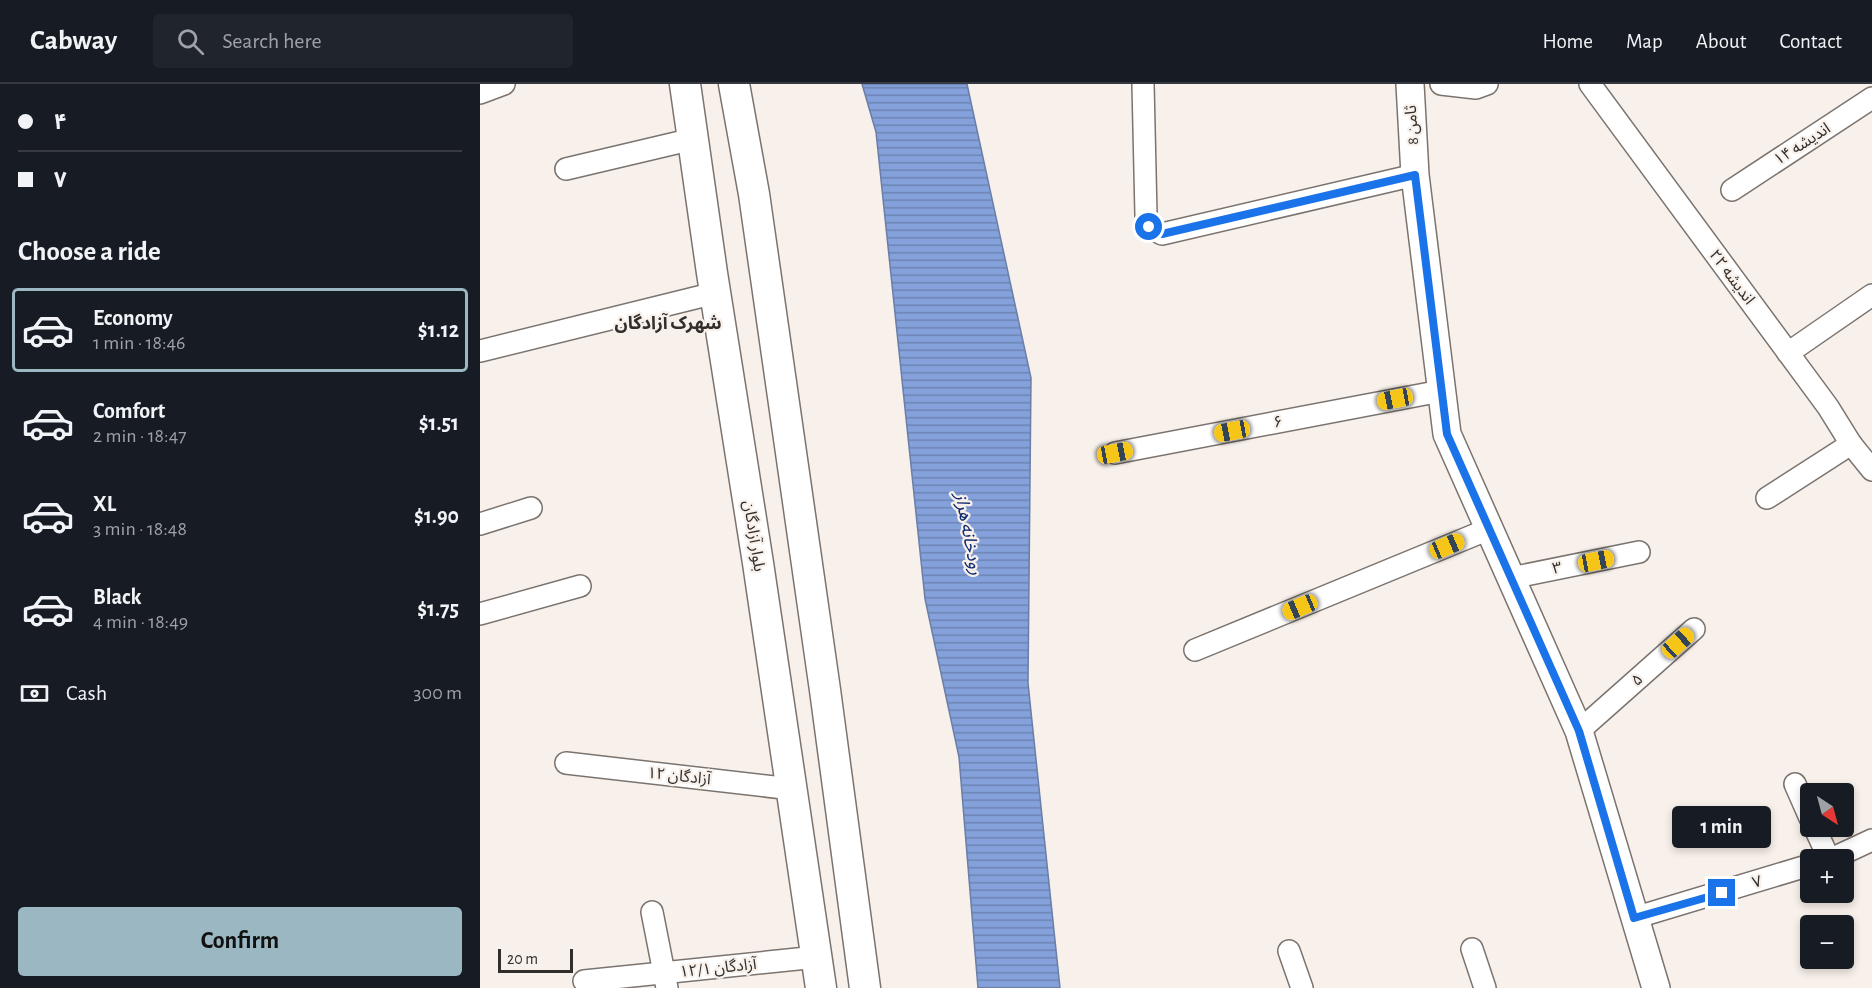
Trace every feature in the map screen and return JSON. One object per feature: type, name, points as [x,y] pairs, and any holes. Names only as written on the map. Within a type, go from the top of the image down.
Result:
[{"type":"main road","name":"بلوار آزادگان","points":[[685,84],[821,988]]},
{"type":"main road","points":[[734,84],[754,194],[825,690],[864,988]]},
{"type":"street","points":[[480,93],[504,84]]},
{"type":"street","points":[[1143,84],[1146,214],[1149,227],[1162,234],[1415,175]]},
{"type":"street","name":"ثامن 8","points":[[1410,84],[1415,175],[1447,434],[1579,731],[1656,988]]},
{"type":"street","points":[[1441,84],[1476,88],[1487,84]]},
{"type":"street","name":"اندیشه ۲۲","points":[[1590,84],[1872,470]]},
{"type":"street","name":"اندیشه ۱۴","points":[[1732,190],[1872,98]]},
{"type":"street","points":[[566,169],[693,139]]},
{"type":"street","points":[[480,351],[715,293]]},
{"type":"street","points":[[1788,353],[1872,295]]},
{"type":"street","name":"۶","points":[[1115,453],[1442,391]]},
{"type":"street","points":[[1767,498],[1851,444]]},
{"type":"street","points":[[480,524],[531,508]]},
{"type":"street","points":[[1195,650],[1489,529]]},
{"type":"street","name":"۳","points":[[1511,578],[1639,552]]},
{"type":"street","points":[[480,614],[580,586]]},
{"type":"street","name":"۵","points":[[1579,731],[1694,629]]},
{"type":"street","name":"آزادگان ۱۲","points":[[566,763],[792,789]]},
{"type":"street","points":[[1795,784],[1800,795]]},
{"type":"street","points":[[1852,849],[1872,840]]},
{"type":"street","name":"۷","points":[[1634,918],[1800,868]]},
{"type":"street","points":[[652,912],[665,981]]},
{"type":"street","points":[[1472,949],[1485,988]]},
{"type":"street","points":[[1289,951],[1302,988]]},
{"type":"street","name":"آزادگان ۱۲/۱","points":[[584,981],[665,981],[816,957]]},
{"type":"water","name":"رودخانه هراز","points":[[862,84],[967,84],[1031,378],[1028,683],[1060,988],[978,988],[959,757],[925,599],[876,132]]},
{"type":"district","name":"شهرک آزادگان","points":[[668,324]]},
{"type":"route","points":[[1149,227],[1162,234],[1415,175],[1447,434],[1579,731],[1634,918],[1722,893]]}]
